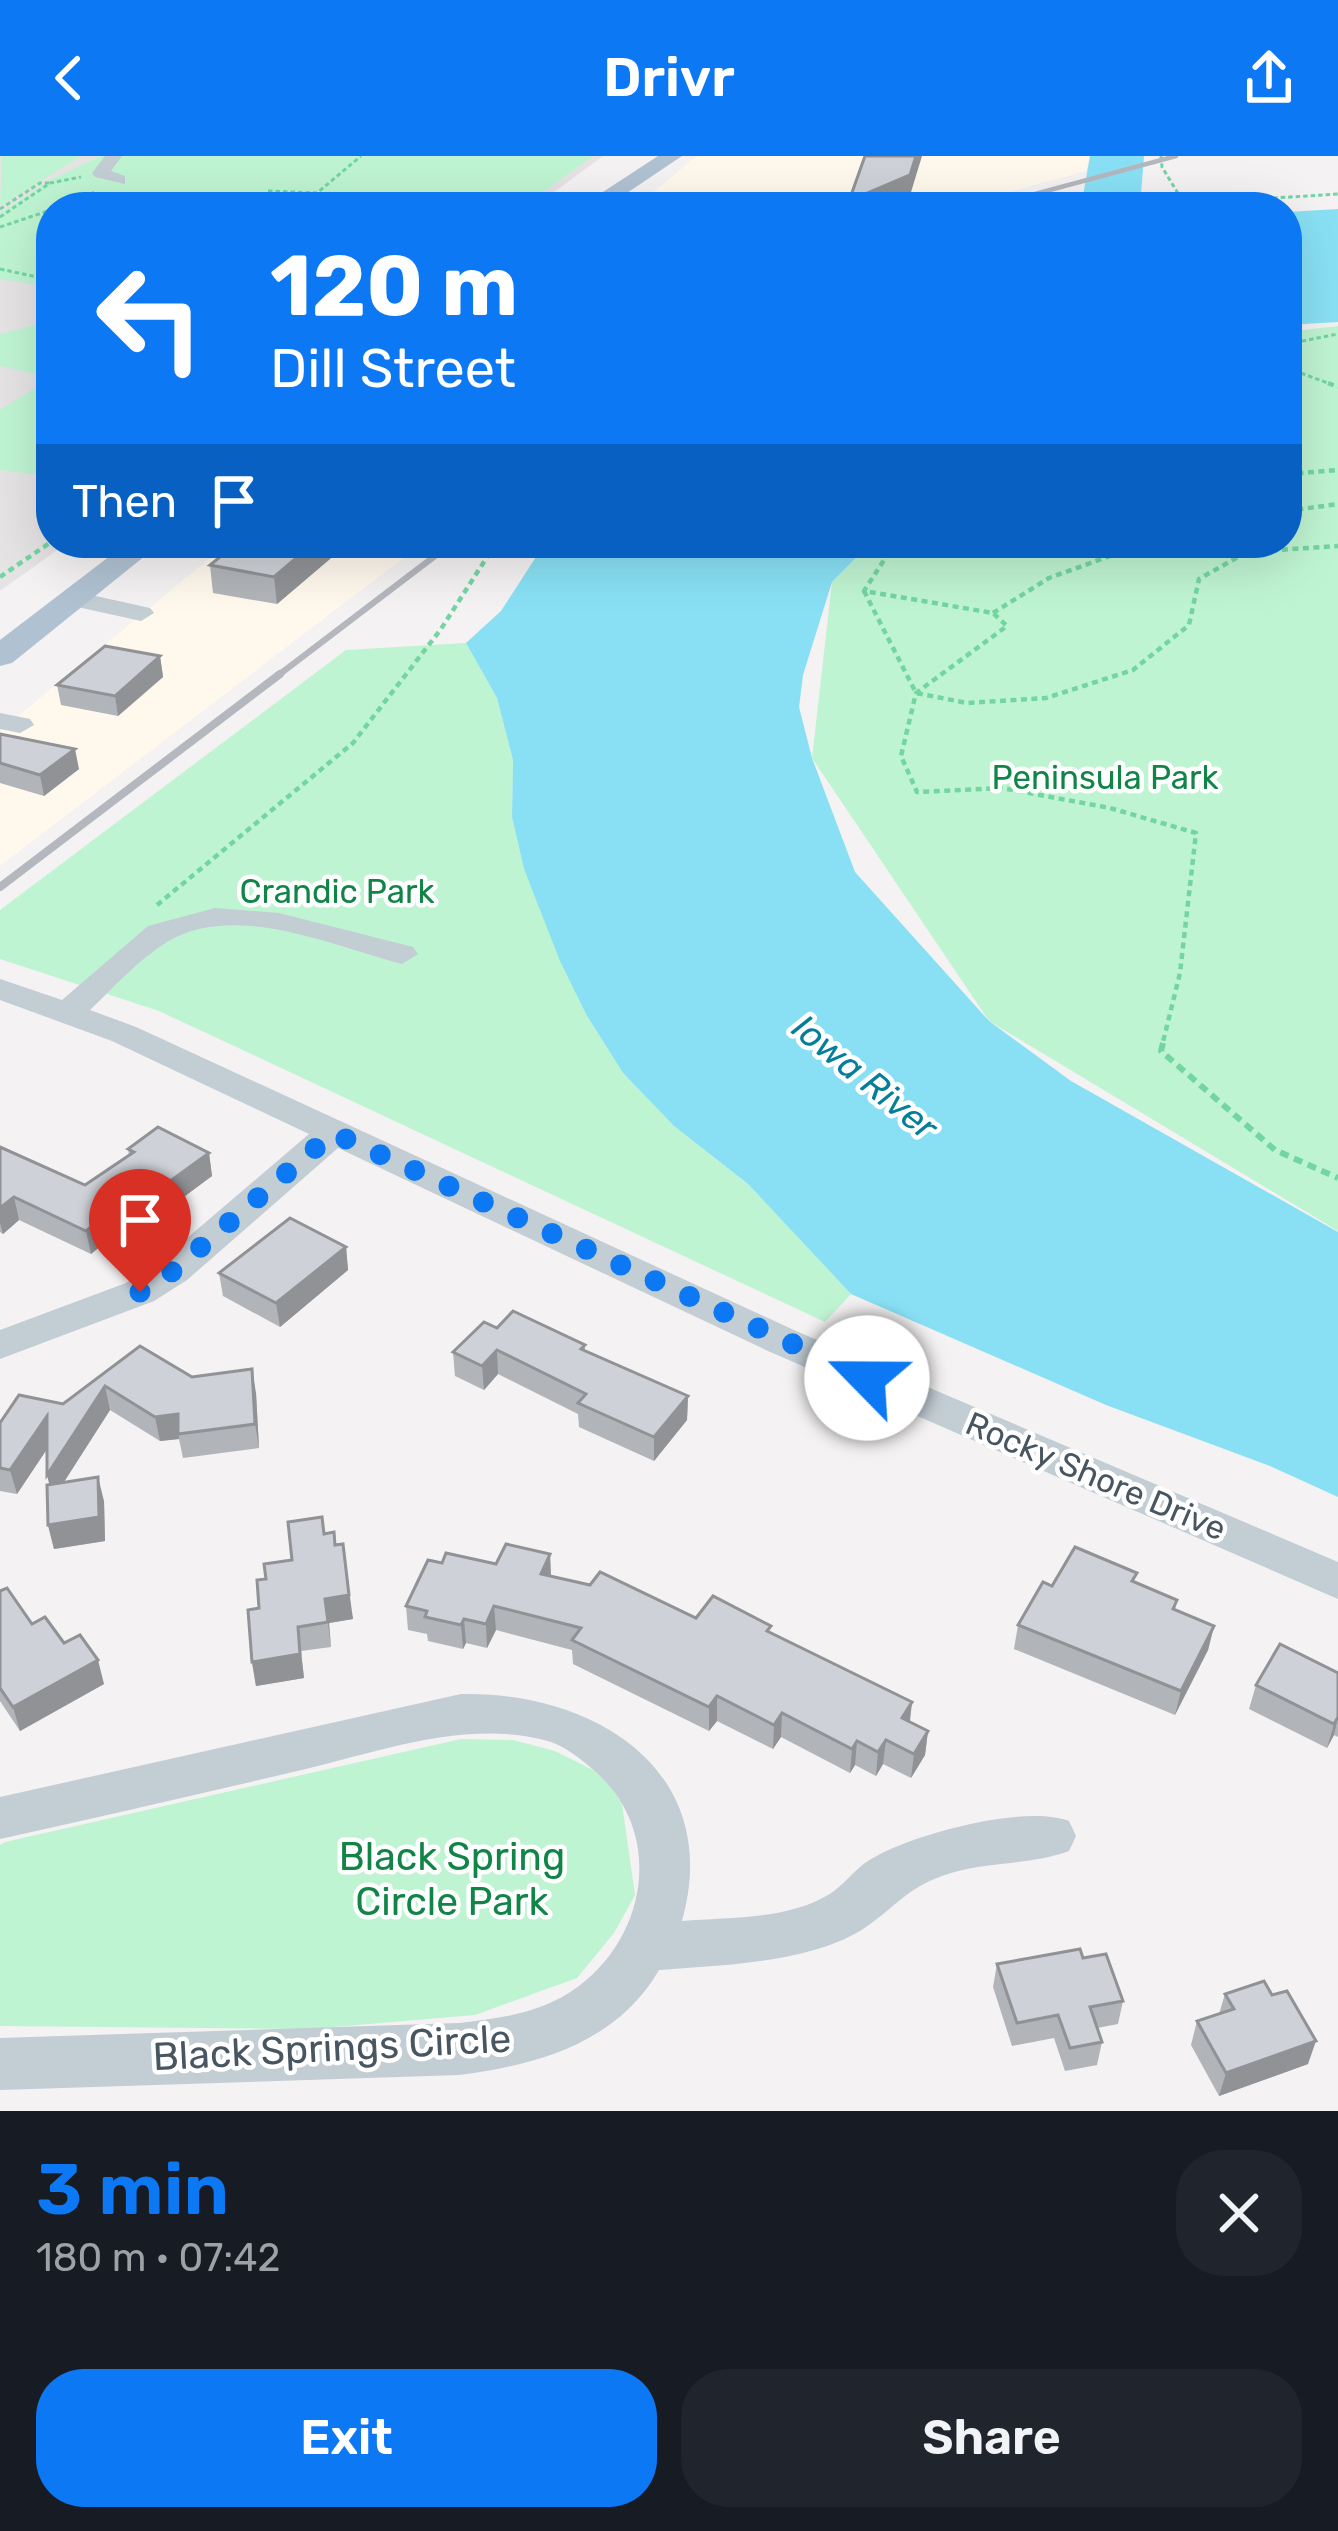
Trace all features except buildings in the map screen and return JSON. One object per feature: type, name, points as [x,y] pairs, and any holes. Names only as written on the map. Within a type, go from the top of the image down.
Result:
[{"type":"main road","points":[[629,179],[630,166],[644,156]]},
{"type":"main road","points":[[611,192],[672,156]]},
{"type":"main road","points":[[0,656],[126,558]]},
{"type":"street","points":[[110,177],[114,156]]},
{"type":"street","points":[[73,599],[141,613]]},
{"type":"street","points":[[68,1012],[156,935],[179,923],[216,916],[247,917],[402,954]]},
{"type":"street","name":"Rocky Shore Drive","points":[[0,989],[68,1012],[782,1341],[1338,1581]]},
{"type":"street","points":[[0,1346],[140,1292],[173,1271],[333,1133]]},
{"type":"street","name":"Black Springs Circle","points":[[0,1818],[461,1714],[506,1712],[547,1720],[590,1738],[622,1763],[656,1813],[667,1848],[667,1888],[634,1967],[601,2000],[560,2026],[515,2043],[459,2049],[0,2064]]},
{"type":"street","points":[[645,1948],[779,1936],[846,1912],[887,1875],[944,1852],[1052,1836]]},
{"type":"path","points":[[318,192],[361,156]]},
{"type":"path","points":[[1161,156],[1178,192]]},
{"type":"path","points":[[0,209],[40,183],[110,177]]},
{"type":"path","points":[[37,192],[50,183]]},
{"type":"path","points":[[268,191],[292,192]]},
{"type":"path","points":[[0,217],[36,193]]},
{"type":"path","points":[[1302,196],[1338,194]]},
{"type":"path","points":[[0,226],[36,215]]},
{"type":"path","points":[[0,269],[36,277]]},
{"type":"path","points":[[1302,341],[1338,334]]},
{"type":"path","points":[[1302,373],[1338,386]]},
{"type":"path","points":[[1302,472],[1338,470]]},
{"type":"path","points":[[1302,509],[1338,504]]},
{"type":"path","points":[[1302,548],[1338,546]]},
{"type":"path","points":[[0,577],[36,552]]},
{"type":"path","points":[[154,908],[353,743],[441,629],[486,558]]},
{"type":"path","points":[[864,590],[887,558]]},
{"type":"path","points":[[993,613],[1049,578],[1105,558]]},
{"type":"path","points":[[916,693],[967,703],[1046,698],[1132,670],[1189,626],[1199,579],[1236,558]]},
{"type":"path","points":[[864,590],[993,613],[1007,626],[916,693]]},
{"type":"path","points":[[864,590],[916,693],[901,756],[917,792],[1002,788],[1111,808],[1196,833],[1180,973],[1161,1051],[1275,1150],[1338,1178]]},
{"type":"shaded area","points":[[0,156],[603,156],[554,192],[36,192],[36,558],[46,558],[0,591]]},
{"type":"shaded area","points":[[697,156],[1090,156],[1086,171],[1010,192],[653,192]]},
{"type":"shaded area","points":[[210,558],[403,558],[0,866],[0,731]]},
{"type":"green space","points":[[2,156],[81,156],[0,206]]},
{"type":"green space","points":[[101,156],[593,156],[543,192],[36,192],[36,285],[0,279],[0,213],[54,178]]},
{"type":"green space","points":[[36,325],[36,373],[0,366],[0,334]]},
{"type":"green space","name":"Peninsula Park","points":[[1338,326],[1338,1231],[989,1021],[812,758],[832,582],[857,558],[1302,558],[1302,330]]},
{"type":"green space","points":[[36,387],[36,474],[0,470],[0,410]]},
{"type":"green space","name":"Crandic Park","points":[[466,643],[497,698],[513,760],[512,817],[524,869],[587,1016],[623,1073],[674,1126],[748,1184],[851,1294],[825,1322],[159,1011],[0,959],[0,910],[346,650]]},
{"type":"green space","name":"Black Spring Circle Park","points":[[461,1739],[513,1740],[555,1751],[605,1776],[622,1804],[635,1895],[614,1933],[577,1978],[475,2015],[310,2029],[0,2026],[0,1845]]},
{"type":"water","points":[[1090,156],[1144,156],[1141,192],[1084,192]]},
{"type":"water","points":[[1338,209],[1338,322],[1302,324],[1302,211]]},
{"type":"water","name":"Iowa River","points":[[535,558],[856,558],[832,582],[803,675],[799,707],[812,758],[855,872],[989,1021],[1071,1081],[1338,1232],[1338,1497],[1270,1466],[1106,1405],[851,1294],[748,1184],[674,1126],[623,1073],[560,961],[524,869],[512,817],[513,760],[497,698],[466,643],[501,611]]},
{"type":"railway","points":[[1043,192],[1176,156]]},
{"type":"railway","points":[[276,677],[432,558]]},
{"type":"railway","points":[[0,887],[280,674]]},
{"type":"route","points":[[140,1292],[173,1271],[333,1133],[867,1378]]}]
